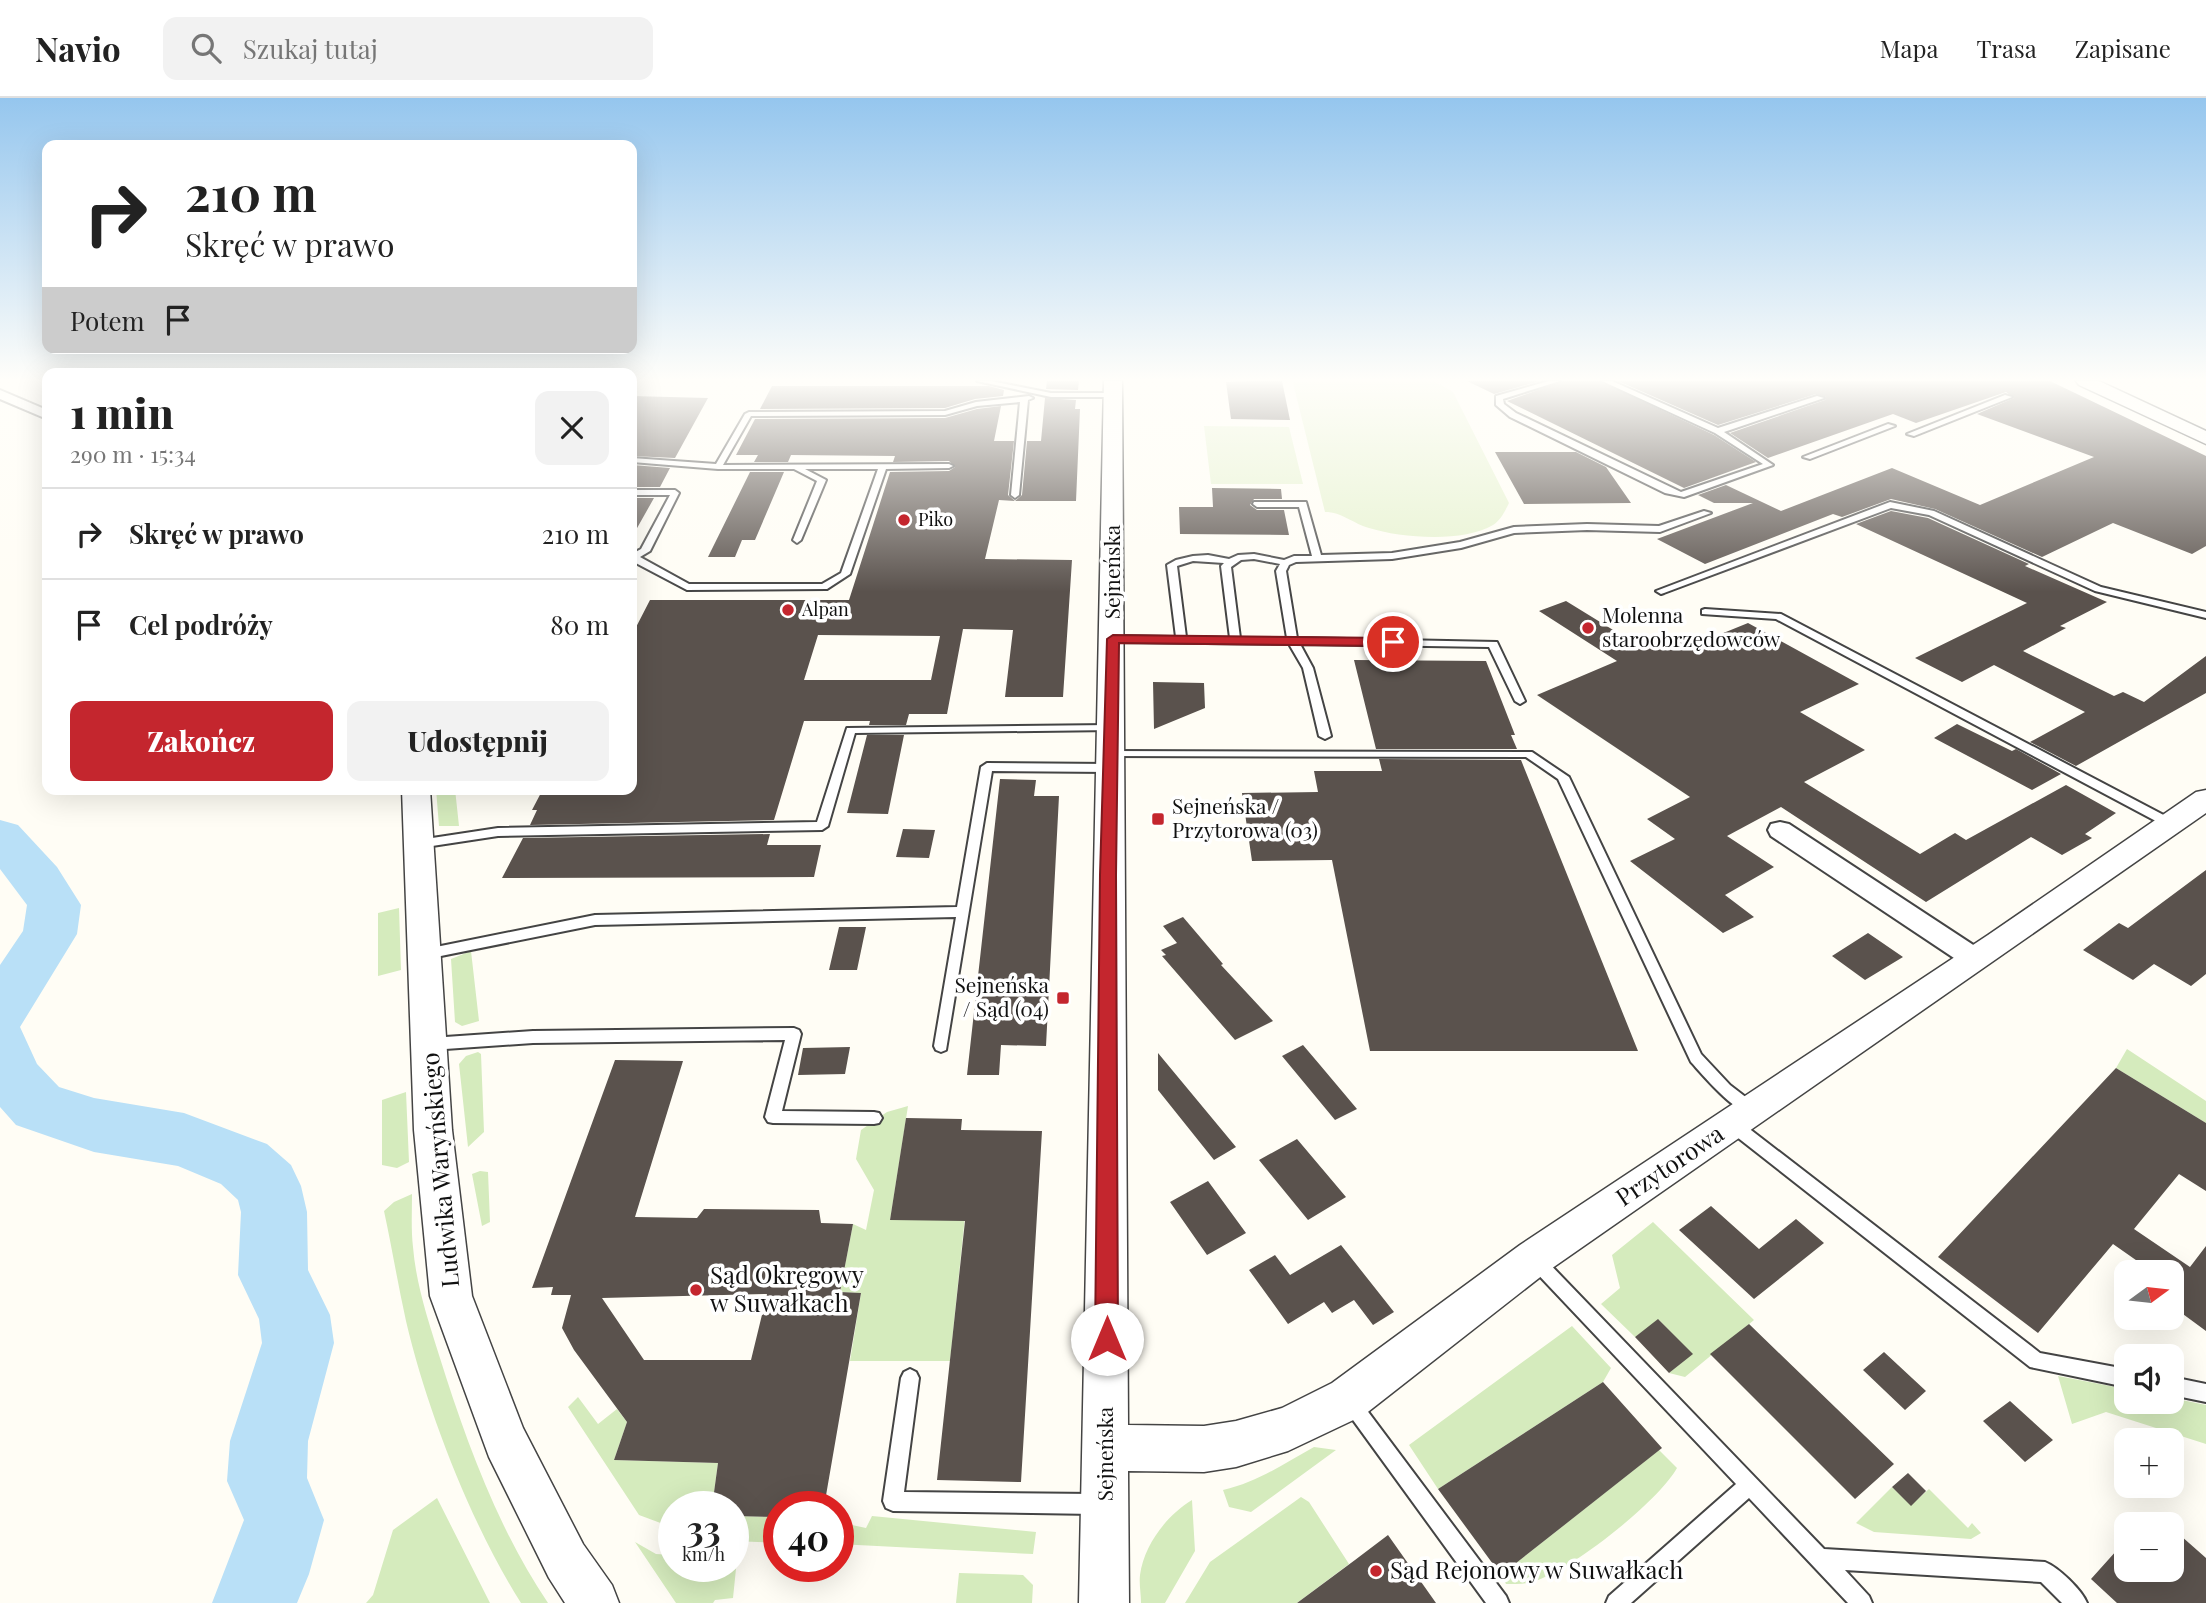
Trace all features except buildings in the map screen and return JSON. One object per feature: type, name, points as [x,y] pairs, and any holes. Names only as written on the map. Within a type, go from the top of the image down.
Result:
[{"type":"street","name":"Sejneńska","points":[[1104,1603],[1113,451]]},
{"type":"street","name":"Ludwika Waryńskiego","points":[[416,795],[431,1044],[433,1130],[451,1296],[505,1441],[566,1561],[594,1603]]},
{"type":"street","name":"Przytorowa","points":[[1105,1448],[1204,1449],[1236,1444],[1288,1429],[1348,1399],[1534,1258],[1743,1118],[2206,799]]},
{"type":"street","points":[[1780,830],[1975,959]]},
{"type":"lane","points":[[718,467],[727,451]]},
{"type":"lane","points":[[1015,495],[1019,451]]},
{"type":"lane","points":[[1586,451],[1668,492],[1681,495],[1769,465],[1748,451]]},
{"type":"lane","points":[[1807,457],[1823,451]]},
{"type":"lane","points":[[637,460],[718,467],[950,466]]},
{"type":"lane","points":[[637,559],[687,587],[824,587],[845,574],[883,466]]},
{"type":"lane","points":[[793,467],[822,480],[797,540]]},
{"type":"lane","points":[[637,492],[675,493],[645,551],[637,555]]},
{"type":"lane","points":[[1257,504],[1303,504],[1317,558]]},
{"type":"lane","points":[[1661,591],[1890,505],[1931,513],[2098,589],[2206,615]]},
{"type":"lane","points":[[1325,736],[1308,668],[1292,640],[1281,571],[1285,564],[1294,559],[1392,556],[1461,545],[1514,530],[1587,527],[1660,529],[1707,513]]},
{"type":"lane","points":[[1181,639],[1172,565],[1182,559],[1214,558],[1230,562]]},
{"type":"lane","points":[[1235,640],[1226,566],[1238,558],[1268,558],[1285,564]]},
{"type":"lane","points":[[1705,612],[1778,615],[2171,824]]},
{"type":"lane","points":[[1113,639],[1493,644],[1520,701]]},
{"type":"lane","points":[[419,844],[498,832],[822,826],[851,730],[1110,729]]},
{"type":"lane","points":[[941,1046],[987,767],[1110,761],[1528,754],[1563,777],[1696,1058],[1725,1089],[1743,1118],[2036,1361],[2114,1376]]},
{"type":"lane","points":[[426,954],[595,920],[963,912]]},
{"type":"lane","points":[[431,1044],[533,1037],[794,1034],[773,1117],[874,1118]]},
{"type":"lane","points":[[1534,1258],[1862,1603]]},
{"type":"lane","points":[[910,1378],[892,1500],[1106,1504]]},
{"type":"lane","points":[[2184,1388],[2206,1393]]},
{"type":"lane","points":[[1348,1399],[1499,1603]]},
{"type":"lane","points":[[1616,1603],[1750,1484]]},
{"type":"lane","points":[[1821,1559],[2045,1572],[2077,1603]]},
{"type":"green space","points":[[1207,451],[1295,451],[1303,484],[1211,484]]},
{"type":"green space","points":[[1310,451],[1483,451],[1509,503],[1498,521],[1480,531],[1432,537],[1382,531],[1325,512]]},
{"type":"green space","points":[[436,795],[456,795],[459,826],[439,826]]},
{"type":"green space","points":[[399,908],[401,970],[378,976],[378,913]]},
{"type":"green space","points":[[471,951],[479,1021],[462,1026],[455,1022],[451,959]]},
{"type":"green space","points":[[2127,1049],[2206,1101],[2206,1123],[2116,1068]]},
{"type":"green space","points":[[478,1052],[481,1054],[484,1132],[468,1147],[459,1064],[466,1056]]},
{"type":"green space","points":[[406,1092],[409,1162],[397,1168],[382,1165],[382,1100]]},
{"type":"green space","points":[[908,1106],[890,1220],[967,1197],[950,1361],[850,1361],[861,1293],[840,1292],[853,1224],[866,1230],[874,1190],[856,1159],[861,1130],[887,1112]]},
{"type":"green space","points":[[488,1172],[490,1222],[482,1226],[472,1174]]},
{"type":"green space","points":[[412,1194],[412,1241],[417,1275],[449,1387],[472,1452],[499,1515],[530,1575],[548,1603],[521,1603],[503,1572],[453,1467],[426,1392],[406,1321],[384,1211],[394,1202]]},
{"type":"green space","points":[[1653,1222],[1754,1320],[1685,1377],[1669,1373],[1692,1354],[1659,1320],[1635,1337],[1601,1304],[1620,1288],[1612,1255]]},
{"type":"green space","points":[[1572,1326],[1611,1368],[1603,1382],[1438,1489],[1409,1445]]},
{"type":"green space","points":[[2058,1376],[2114,1387],[2114,1414],[2184,1414],[2184,1400],[2206,1405],[2206,1444],[2184,1437],[2184,1428],[2156,1428],[2106,1412],[2072,1424]]},
{"type":"green space","points":[[578,1397],[598,1424],[617,1409],[627,1422],[614,1460],[718,1463],[714,1491],[658,1491],[658,1522],[639,1515],[568,1407]]},
{"type":"green space","points":[[1314,1447],[1336,1450],[1251,1512],[1229,1507],[1223,1490],[1259,1477]]},
{"type":"green space","points":[[1659,1450],[1677,1468],[1667,1482],[1632,1517],[1586,1553],[1544,1578],[1527,1583],[1506,1584],[1501,1575]]},
{"type":"green space","points":[[1892,1487],[1911,1505],[1929,1489],[1968,1528],[1972,1523],[1981,1533],[1971,1539],[1874,1532],[1856,1523]]},
{"type":"green space","points":[[1301,1497],[1309,1502],[1349,1564],[1297,1603],[1185,1603],[1210,1562]]},
{"type":"green space","points":[[437,1498],[490,1603],[366,1603],[373,1595],[393,1530]]},
{"type":"green space","points":[[1192,1500],[1195,1551],[1165,1603],[1141,1603],[1140,1575],[1146,1553],[1166,1522]]},
{"type":"green space","points":[[749,1516],[763,1517],[763,1542],[749,1542]]},
{"type":"green space","points":[[872,1516],[1036,1532],[1033,1554],[854,1545],[854,1525],[866,1528]]},
{"type":"green space","points":[[635,1542],[658,1554],[658,1576]]},
{"type":"green space","points":[[959,1573],[1023,1575],[1033,1585],[1032,1603],[956,1603]]},
{"type":"green space","points":[[662,1582],[735,1582],[733,1598],[715,1600],[713,1603],[676,1603]]},
{"type":"waterway","points":[[0,837],[39,880],[54,905],[50,934],[0,1011]]},
{"type":"waterway","points":[[0,1044],[11,1077],[38,1107],[94,1125],[184,1140],[244,1164],[268,1186],[274,1212],[273,1275],[294,1315],[298,1343],[269,1441],[267,1481],[284,1520],[267,1574],[254,1603]]},
{"type":"place","name":"Piko","points":[[904,520]]},
{"type":"place","name":"Alpan","points":[[788,610]]},
{"type":"place","name":"Molenna staroobrzędowców","points":[[1588,628]]},
{"type":"place","name":"Sejneńska / Przytorowa (03)","points":[[1158,819]]},
{"type":"place","name":"Sejneńska / Sąd (04)","points":[[1063,998]]},
{"type":"place","name":"Sąd Okręgowy w Suwałkach","points":[[696,1290]]},
{"type":"place","name":"Sąd Rejonowy w Suwałkach","points":[[1376,1571]]},
{"type":"route","points":[[1107,1339],[1108,875],[1113,639],[1393,642]]}]
